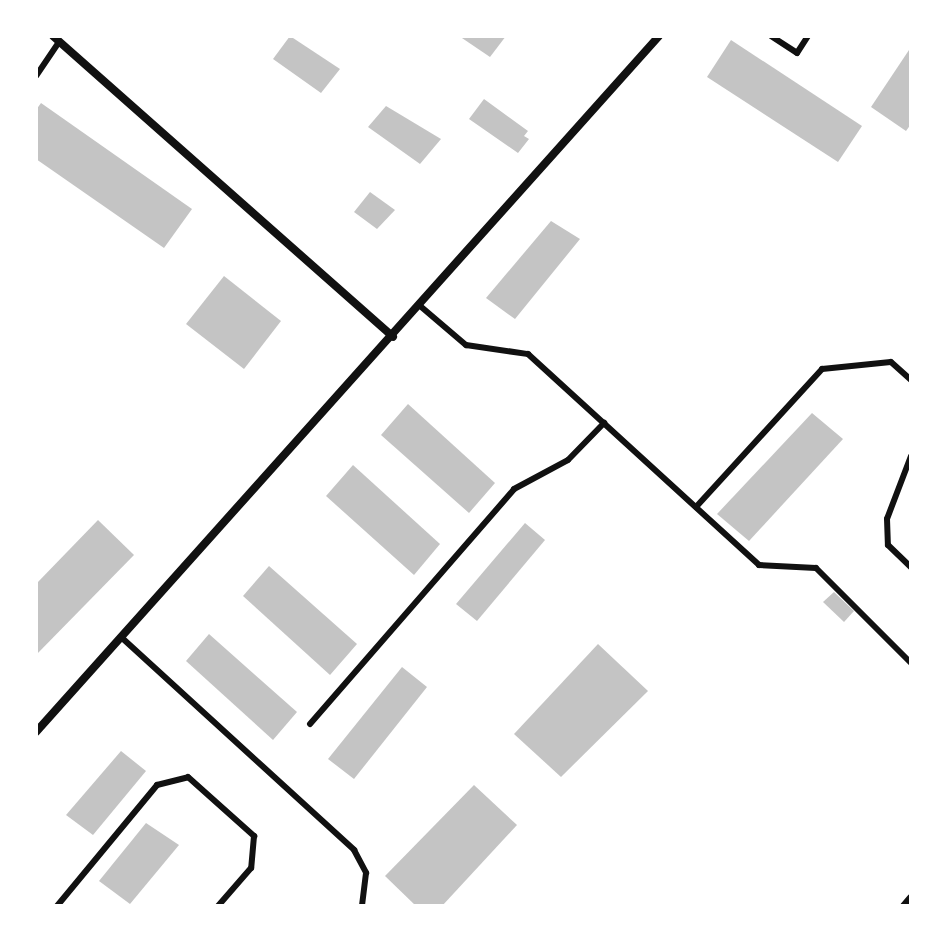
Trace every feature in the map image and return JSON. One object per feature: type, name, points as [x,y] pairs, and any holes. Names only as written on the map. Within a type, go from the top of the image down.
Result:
[{"type":"street","points":[[36,732],[393,337],[658,36]]},
{"type":"street","points":[[56,39],[393,337]]},
{"type":"street","points":[[904,906],[911,898]]},
{"type":"lane","points":[[771,36],[797,53],[808,36]]},
{"type":"lane","points":[[36,76],[56,39]]},
{"type":"lane","points":[[419,305],[466,345],[528,354],[759,565],[816,568],[911,663]]},
{"type":"lane","points":[[696,507],[822,369],[891,362],[911,380]]},
{"type":"lane","points":[[310,724],[514,489],[568,460],[604,423]]},
{"type":"lane","points":[[911,456],[887,519],[888,545],[911,567]]},
{"type":"lane","points":[[121,637],[354,850],[366,873],[362,906]]},
{"type":"lane","points":[[57,906],[157,785],[188,777],[254,836],[251,868],[218,906]]},
{"type":"building","points":[[290,36],[340,69],[321,93],[273,59]]},
{"type":"building","points":[[459,36],[506,36],[490,57]]},
{"type":"building","points":[[731,40],[862,126],[838,162],[707,77]]},
{"type":"building","points":[[911,47],[911,124],[906,131],[871,107]]},
{"type":"building","points":[[484,99],[528,131],[524,136],[529,139],[518,153],[469,119]]},
{"type":"building","points":[[41,103],[192,209],[164,248],[36,159],[36,110]]},
{"type":"building","points":[[386,106],[441,139],[420,164],[368,127]]},
{"type":"building","points":[[370,192],[395,210],[377,229],[354,212]]},
{"type":"building","points":[[551,221],[580,239],[515,319],[486,298]]},
{"type":"building","points":[[224,276],[281,321],[244,369],[186,324]]},
{"type":"building","points":[[408,404],[495,483],[469,513],[381,435]]},
{"type":"building","points":[[812,413],[843,439],[749,541],[717,514]]},
{"type":"building","points":[[353,465],[440,544],[414,575],[326,496]]},
{"type":"building","points":[[98,520],[134,555],[36,655],[36,584]]},
{"type":"building","points":[[525,523],[545,540],[477,621],[456,604]]},
{"type":"building","points":[[269,566],[357,644],[330,675],[243,596]]},
{"type":"building","points":[[834,592],[854,611],[844,622],[823,602]]},
{"type":"building","points":[[209,634],[297,712],[273,740],[186,661]]},
{"type":"building","points":[[598,644],[648,691],[561,777],[514,734]]},
{"type":"building","points":[[402,667],[427,687],[354,779],[328,759]]},
{"type":"building","points":[[121,751],[146,771],[93,835],[66,815]]},
{"type":"building","points":[[474,785],[517,825],[442,906],[416,906],[385,876]]},
{"type":"building","points":[[146,823],[179,845],[130,904],[99,881]]}]
